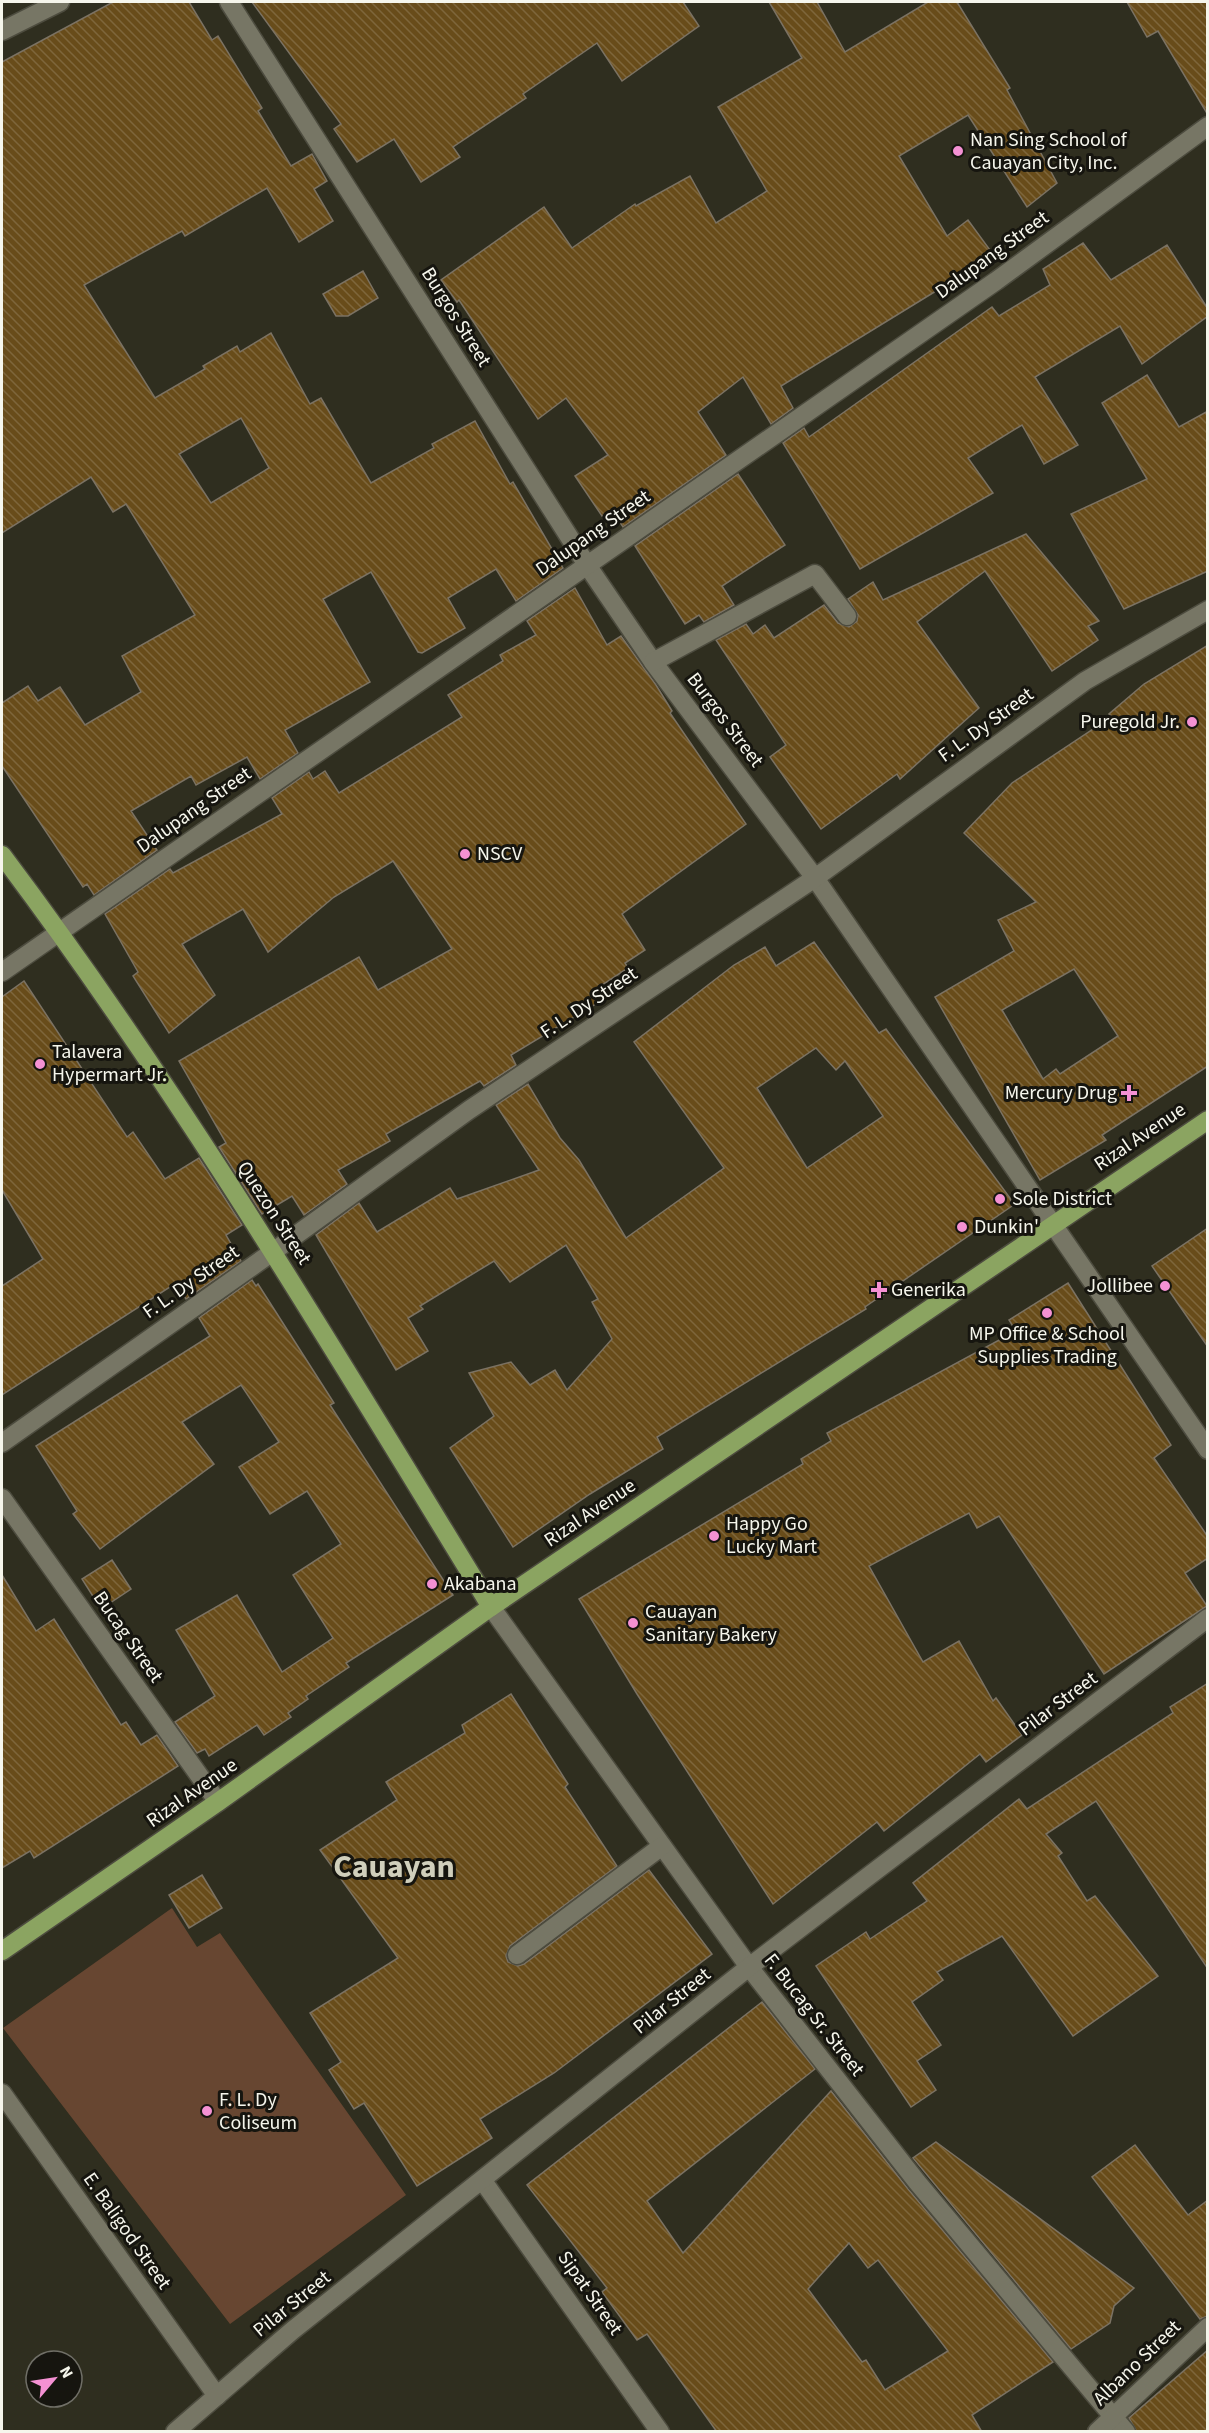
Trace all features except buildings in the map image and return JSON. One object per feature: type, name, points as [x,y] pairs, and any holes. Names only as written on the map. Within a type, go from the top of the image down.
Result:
[{"type":"main road","name":"Quezon Street","points":[[2,855],[59,931],[274,1251],[491,1607]]},
{"type":"main road","name":"Rizal Avenue","points":[[2,1951],[218,1802],[491,1607],[1052,1227],[1075,1207],[1208,1119]]},
{"type":"street","points":[[2,31],[60,2]]},
{"type":"street","name":"Burgos Street","points":[[229,2],[587,565],[653,662],[814,878],[1052,1227],[1208,1450]]},
{"type":"street","name":"Dalupang Street","points":[[2,972],[996,281],[1208,126]]},
{"type":"street","points":[[653,662],[815,574],[848,616]]},
{"type":"street","name":"F. L. Dy Street","points":[[2,1443],[470,1110],[814,878],[1084,681],[1208,610]]},
{"type":"street","name":"Bucag Street","points":[[2,1498],[218,1802]]},
{"type":"street","name":"F. Bucag Sr. Street","points":[[491,1607],[749,1967],[916,2182],[1126,2432]]},
{"type":"street","name":"Pilar Street","points":[[175,2432],[293,2330],[749,1967],[1208,1618]]},
{"type":"street","points":[[517,1956],[662,1846]]},
{"type":"street","name":"E. Baligod Street","points":[[2,2093],[217,2396]]},
{"type":"street","name":"Sipat Street","points":[[483,2181],[660,2432]]},
{"type":"street","name":"Albano Street","points":[[1097,2432],[1208,2327]]},
{"type":"shaded area","name":"F. L. Dy Coliseum","points":[[172,1908],[197,1947],[220,1933],[406,2195],[230,2324],[3,2028]]},
{"type":"place","name":"Nan Sing School of Cauayan City, Inc.","points":[[958,151]]},
{"type":"place","name":"Puregold Jr.","points":[[1192,722]]},
{"type":"place","name":"NSCV","points":[[465,854]]},
{"type":"place","name":"Talavera Hypermart Jr.","points":[[40,1064]]},
{"type":"place","name":"Mercury Drug","points":[[1129,1093]]},
{"type":"place","name":"Sole District","points":[[1000,1199]]},
{"type":"place","name":"Dunkin'","points":[[962,1227]]},
{"type":"place","name":"Jollibee","points":[[1165,1286]]},
{"type":"place","name":"Generika","points":[[879,1290]]},
{"type":"place","name":"MP Office & School Supplies Trading","points":[[1047,1313]]},
{"type":"place","name":"Happy Go Lucky Mart","points":[[714,1536]]},
{"type":"place","name":"Akabana","points":[[432,1584]]},
{"type":"place","name":"Cauayan Sanitary Bakery","points":[[633,1623]]},
{"type":"place","name":"F. L. Dy Coliseum","points":[[207,2111]]},
{"type":"district","name":"Cauayan","points":[[394,1867]]}]
